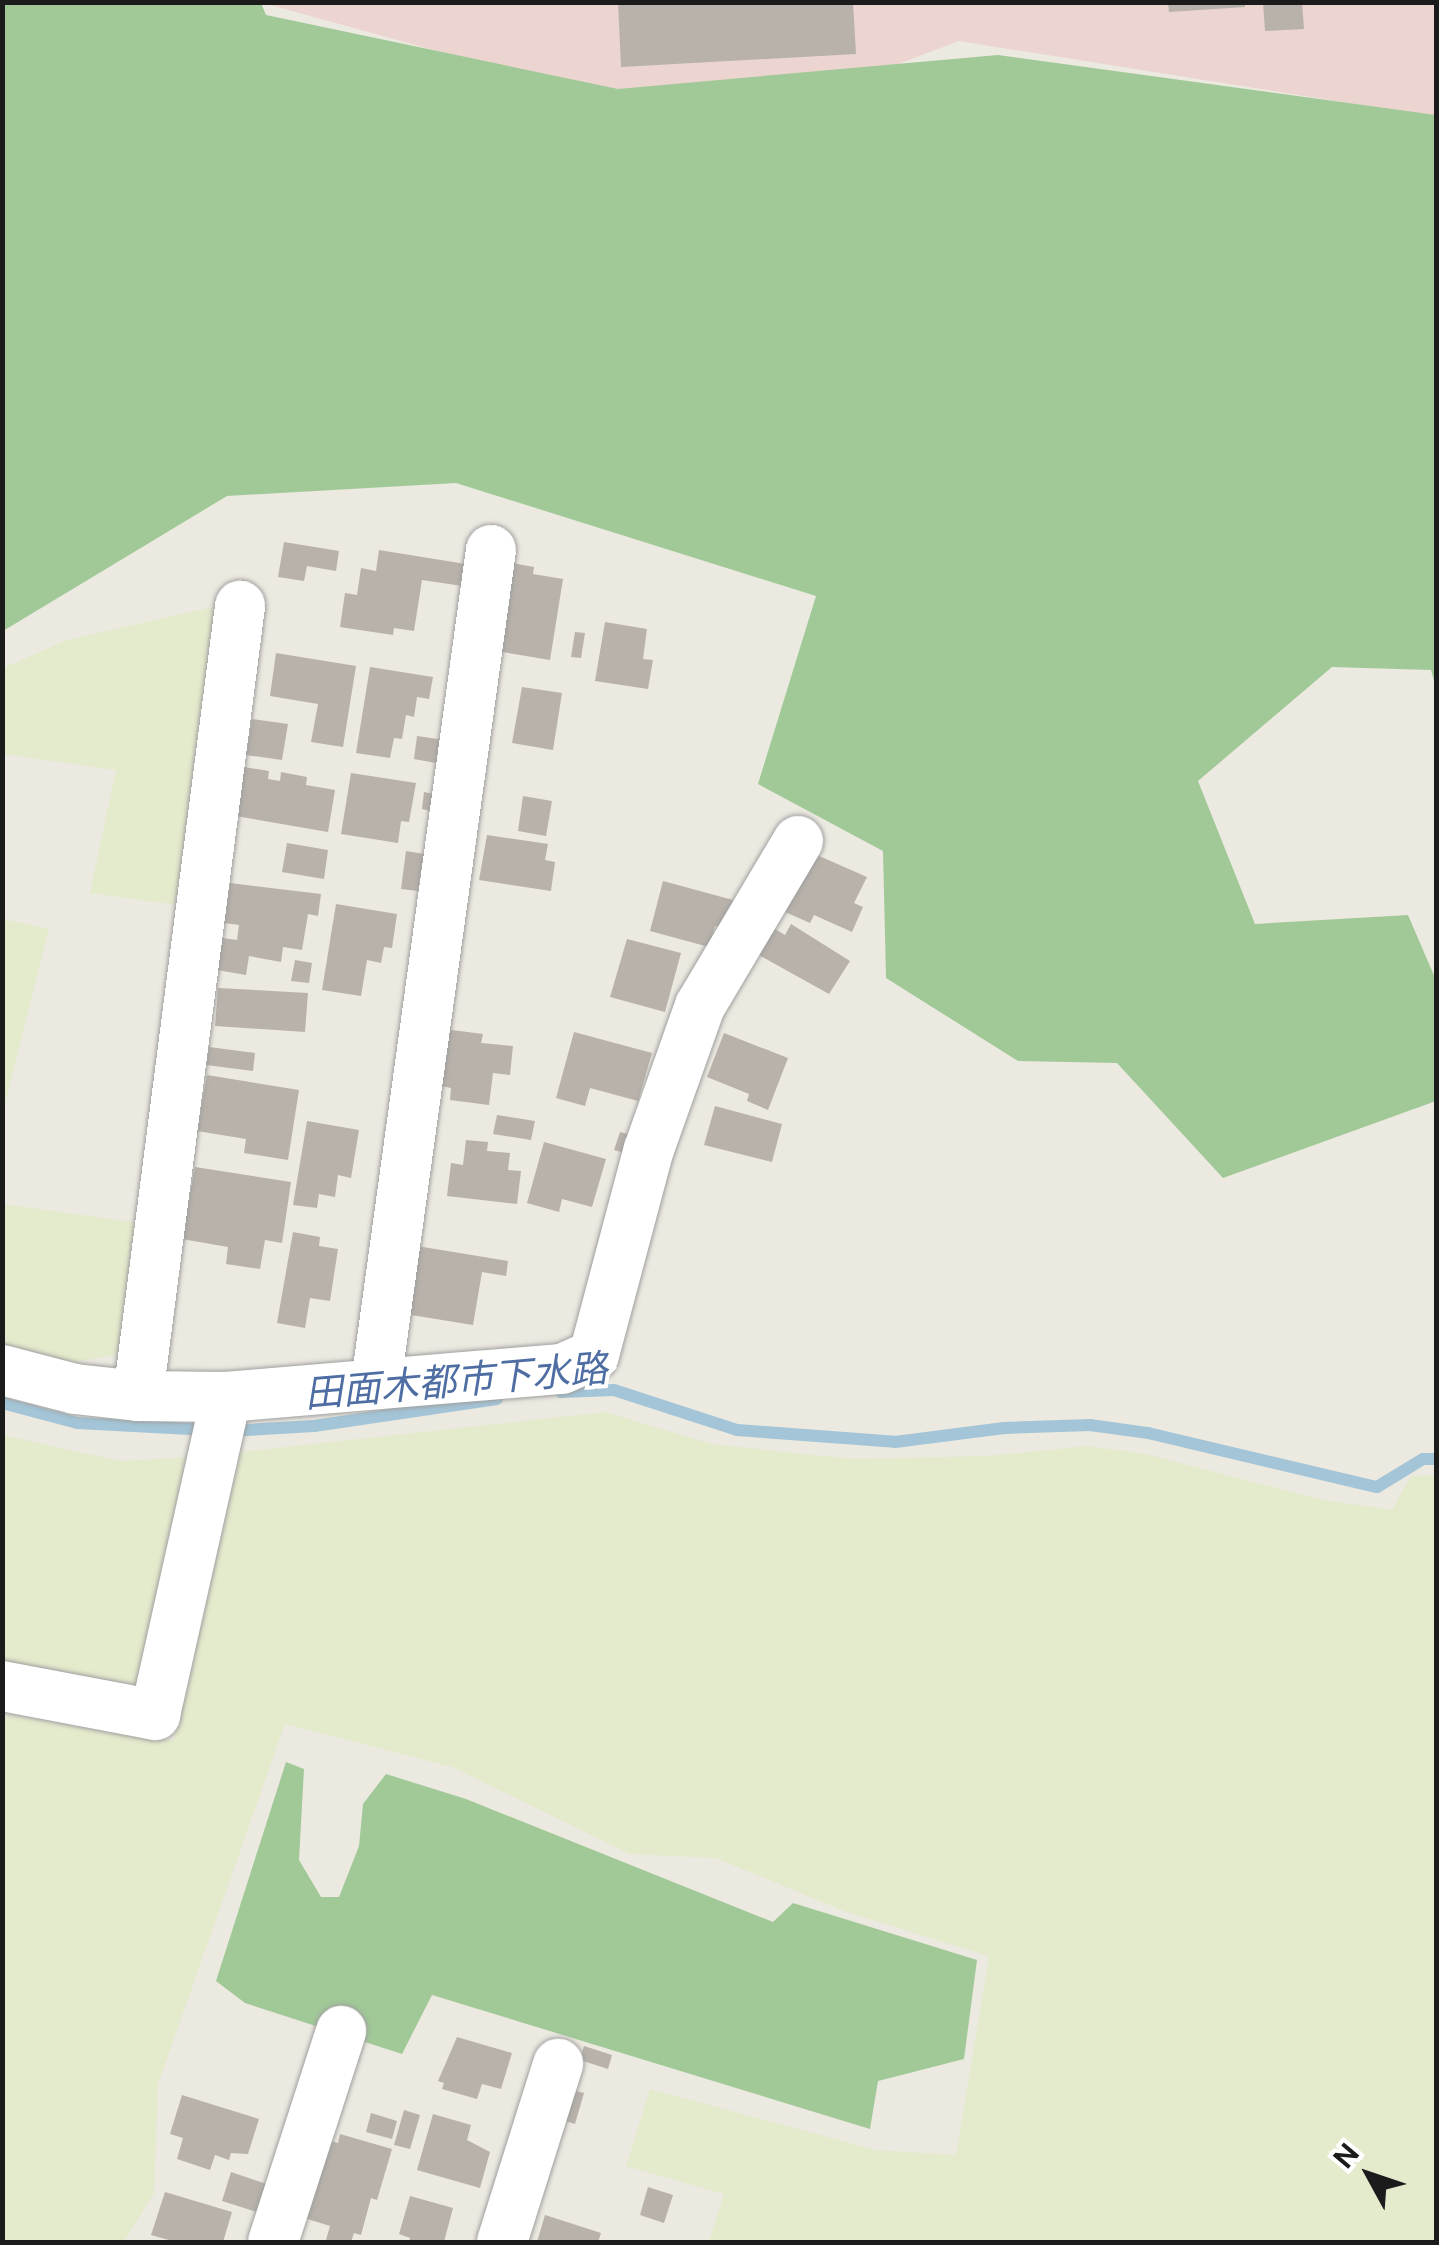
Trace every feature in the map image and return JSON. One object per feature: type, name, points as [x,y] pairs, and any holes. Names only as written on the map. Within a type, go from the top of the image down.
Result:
[{"type":"street","points":[[376,1384],[490,550]]},
{"type":"street","points":[[138,1396],[240,606]]},
{"type":"street","points":[[2,1370],[75,1389],[138,1396],[226,1396],[562,1368],[594,1354],[649,1149],[700,1006],[798,841]]},
{"type":"street","points":[[2,1686],[155,1714],[226,1396]]},
{"type":"street","points":[[273,2242],[341,2030]]},
{"type":"street","points":[[502,2242],[558,2064]]},
{"type":"shaded area","points":[[263,3],[1436,3],[1436,117],[959,41],[856,80],[590,93]]},
{"type":"green space","points":[[3,2],[261,3],[266,15],[618,89],[998,55],[1436,115],[1436,688],[1431,670],[1332,667],[1198,781],[1255,924],[1408,915],[1436,980],[1436,1101],[1223,1178],[1117,1063],[1018,1061],[886,978],[883,851],[758,784],[816,596],[456,483],[227,496],[3,631]]},
{"type":"green space","points":[[226,604],[178,905],[90,893],[116,770],[3,754],[3,668],[67,640]]},
{"type":"green space","points":[[3,919],[49,929],[2,1112]]},
{"type":"green space","points":[[3,1204],[139,1223],[119,1354],[75,1362],[3,1346]]},
{"type":"green space","points":[[605,1412],[711,1444],[853,1459],[987,1456],[1088,1446],[1145,1454],[1324,1500],[1392,1510],[1411,1476],[1436,1475],[1436,2242],[709,2242],[724,2194],[626,2166],[650,2089],[876,2150],[956,2155],[989,1956],[844,1911],[716,1858],[630,1854],[452,1767],[285,1724],[158,2084],[154,2193],[124,2242],[3,2242],[2,1714],[174,1741],[241,1452]]},
{"type":"green space","points":[[2,1435],[120,1461],[193,1457],[142,1690],[3,1668]]},
{"type":"green space","points":[[286,1762],[304,1769],[299,1860],[321,1897],[339,1897],[359,1846],[363,1804],[386,1774],[466,1799],[773,1922],[793,1903],[977,1960],[964,2059],[878,2081],[870,2129],[432,1995],[402,2054],[245,2003],[216,1981]]},
{"type":"building","points":[[618,2],[853,2],[856,54],[621,67]]},
{"type":"building","points":[[1168,2],[1244,2],[1245,7],[1169,12]]},
{"type":"building","points":[[1263,2],[1302,2],[1304,29],[1265,31]]},
{"type":"building","points":[[284,542],[339,551],[336,571],[307,566],[304,581],[278,577]]},
{"type":"building","points":[[379,550],[472,565],[469,587],[422,580],[414,631],[394,628],[393,635],[340,627],[345,593],[357,595],[361,568],[376,571]]},
{"type":"building","points":[[506,562],[534,567],[533,574],[563,579],[550,660],[491,650]]},
{"type":"building","points":[[605,622],[647,629],[643,659],[653,660],[648,689],[595,681]]},
{"type":"building","points":[[575,632],[585,633],[581,658],[571,657]]},
{"type":"building","points":[[276,653],[356,666],[343,747],[311,742],[318,704],[270,696]]},
{"type":"building","points":[[370,667],[433,677],[429,699],[417,697],[414,717],[406,715],[402,739],[394,738],[390,758],[356,753]]},
{"type":"building","points":[[522,687],[562,693],[553,750],[512,743]]},
{"type":"building","points":[[252,719],[288,724],[282,760],[246,755]]},
{"type":"building","points":[[417,736],[445,740],[441,764],[414,759]]},
{"type":"building","points":[[244,767],[269,771],[268,779],[280,781],[281,772],[307,777],[306,785],[335,790],[328,832],[236,816]]},
{"type":"building","points":[[351,773],[416,783],[409,822],[401,821],[398,843],[341,834]]},
{"type":"building","points":[[424,792],[434,794],[431,811],[422,809]]},
{"type":"building","points":[[523,796],[552,801],[546,836],[518,831]]},
{"type":"building","points":[[487,835],[548,844],[545,860],[555,862],[551,891],[479,880]]},
{"type":"building","points":[[287,843],[328,850],[324,879],[282,872]]},
{"type":"building","points":[[406,851],[424,854],[418,891],[401,889]]},
{"type":"building","points":[[810,852],[867,877],[854,903],[863,907],[852,932],[814,915],[810,923],[776,908]]},
{"type":"building","points":[[663,881],[733,900],[725,929],[715,926],[709,947],[650,931]]},
{"type":"building","points":[[230,883],[321,894],[318,916],[308,914],[302,950],[283,947],[281,962],[249,956],[246,975],[217,970],[222,938],[237,940],[239,925],[224,923]]},
{"type":"building","points":[[336,904],[397,914],[392,948],[384,947],[381,963],[367,960],[361,996],[322,990]]},
{"type":"building","points":[[791,924],[850,961],[829,994],[757,954],[773,928],[785,935]]},
{"type":"building","points":[[627,939],[681,953],[665,1012],[610,997]]},
{"type":"building","points":[[295,960],[312,963],[309,983],[291,981]]},
{"type":"building","points":[[218,988],[308,993],[305,1032],[215,1026]]},
{"type":"building","points":[[444,1029],[483,1034],[481,1043],[513,1046],[510,1075],[493,1073],[489,1105],[450,1100],[451,1088],[441,1086]]},
{"type":"building","points":[[574,1032],[652,1053],[638,1101],[590,1088],[585,1106],[556,1098]]},
{"type":"building","points":[[724,1033],[788,1058],[768,1110],[747,1101],[749,1094],[707,1077]]},
{"type":"building","points":[[209,1047],[255,1053],[253,1071],[206,1065]]},
{"type":"building","points":[[207,1075],[299,1090],[288,1160],[244,1153],[246,1139],[197,1131]]},
{"type":"building","points":[[715,1106],[782,1124],[772,1162],[704,1145]]},
{"type":"building","points":[[497,1115],[535,1121],[531,1140],[493,1134]]},
{"type":"building","points":[[307,1121],[359,1130],[351,1178],[338,1175],[335,1197],[319,1194],[317,1208],[293,1205]]},
{"type":"building","points":[[620,1132],[637,1137],[631,1155],[614,1150]]},
{"type":"building","points":[[466,1140],[488,1142],[487,1151],[510,1153],[508,1170],[521,1171],[517,1204],[447,1196],[451,1163],[463,1165]]},
{"type":"building","points":[[544,1142],[606,1159],[592,1207],[562,1199],[559,1212],[527,1203]]},
{"type":"building","points":[[195,1167],[291,1182],[282,1243],[265,1240],[260,1269],[226,1264],[228,1247],[182,1239]]},
{"type":"building","points":[[293,1232],[320,1237],[319,1246],[338,1249],[330,1301],[310,1298],[305,1328],[277,1323]]},
{"type":"building","points":[[417,1246],[508,1261],[506,1276],[482,1272],[473,1325],[405,1314]]},
{"type":"building","points":[[457,2037],[512,2053],[501,2089],[482,2084],[477,2099],[442,2089],[444,2083],[438,2081]]},
{"type":"building","points":[[584,2046],[612,2055],[608,2069],[580,2060]]},
{"type":"building","points":[[568,2089],[584,2093],[575,2124],[559,2119]]},
{"type":"building","points":[[182,2095],[259,2119],[248,2154],[231,2153],[229,2160],[215,2155],[210,2170],[177,2159],[183,2138],[170,2134]]},
{"type":"building","points":[[404,2110],[420,2115],[410,2149],[394,2145]]},
{"type":"building","points":[[371,2113],[397,2121],[392,2139],[366,2132]]},
{"type":"building","points":[[433,2114],[471,2125],[467,2140],[490,2152],[480,2188],[417,2170]]},
{"type":"building","points":[[340,2134],[392,2149],[377,2200],[371,2198],[361,2235],[354,2233],[351,2242],[326,2240],[330,2226],[298,2216],[327,2140],[338,2143]]},
{"type":"building","points":[[231,2172],[272,2186],[263,2214],[222,2201]]},
{"type":"building","points":[[648,2187],[673,2195],[664,2223],[640,2215]]},
{"type":"building","points":[[165,2192],[232,2212],[223,2242],[176,2242],[151,2235]]},
{"type":"building","points":[[410,2196],[453,2208],[444,2242],[409,2242],[410,2238],[399,2234]]},
{"type":"building","points":[[545,2215],[601,2233],[598,2242],[537,2242]]},
{"type":"waterway","name":"田面木都市下水路","points":[[561,1392],[614,1390],[737,1430],[895,1442],[1004,1428],[1090,1425],[1148,1433],[1377,1487],[1423,1459],[1436,1459]]},
{"type":"waterway","name":"田面木都市下水路","points":[[229,1431],[314,1426],[497,1399]]},
{"type":"waterway","name":"田面木都市下水路","points":[[2,1403],[77,1423],[209,1430]]}]
